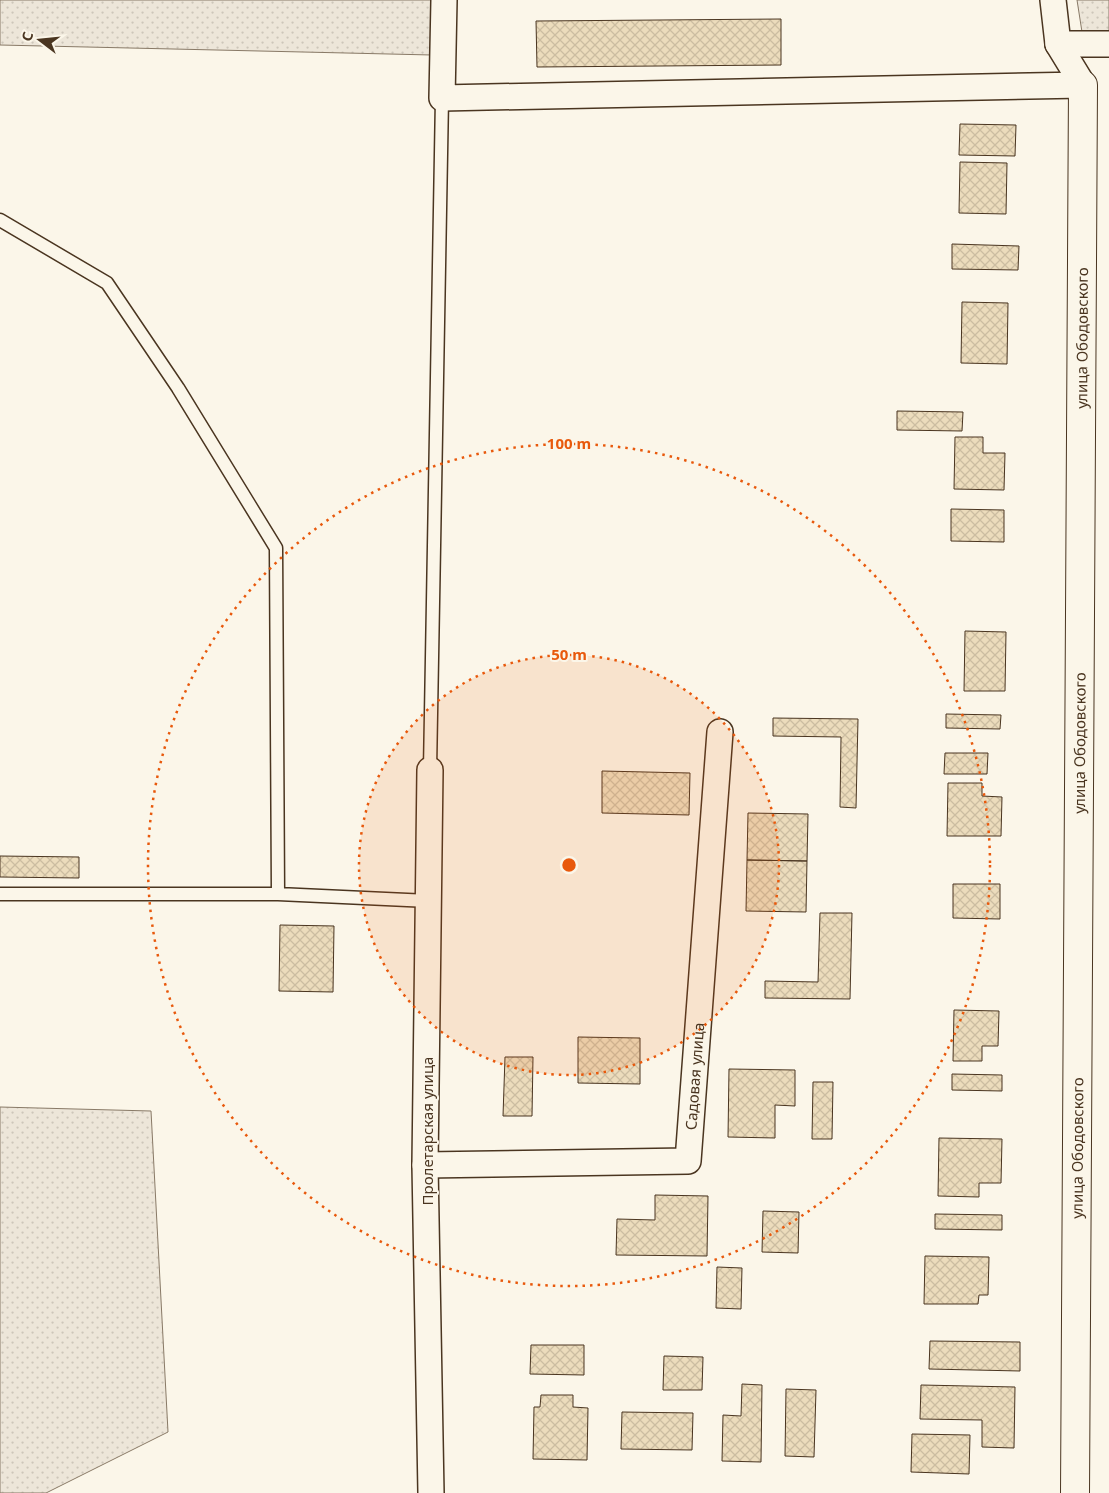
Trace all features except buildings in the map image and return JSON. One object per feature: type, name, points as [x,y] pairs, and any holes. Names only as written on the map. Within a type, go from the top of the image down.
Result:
[{"type":"street","points":[[444,0],[442,98],[1083,85]]},
{"type":"street","points":[[1053,0],[1058,44],[1083,85]]},
{"type":"street","points":[[1058,44],[1109,44]]},
{"type":"street","name":"улица Ободовского","points":[[1075,1493],[1083,85]]},
{"type":"street","name":"Садовая улица","points":[[425,1165],[688,1161],[720,732]]},
{"type":"street","name":"Пролетарская улица","points":[[430,770],[425,1165],[431,1493]]},
{"type":"lane","points":[[430,770],[442,98]]},
{"type":"lane","points":[[0,220],[107,283],[178,388],[276,548],[278,894]]},
{"type":"lane","points":[[0,894],[278,894],[429,901]]},
{"type":"shaded area","points":[[0,0],[433,0],[432,55],[0,45]]},
{"type":"shaded area","points":[[1077,0],[1109,0],[1109,32],[1082,32]]},
{"type":"shaded area","points":[[0,1107],[151,1111],[168,1432],[46,1493],[0,1493]]}]
